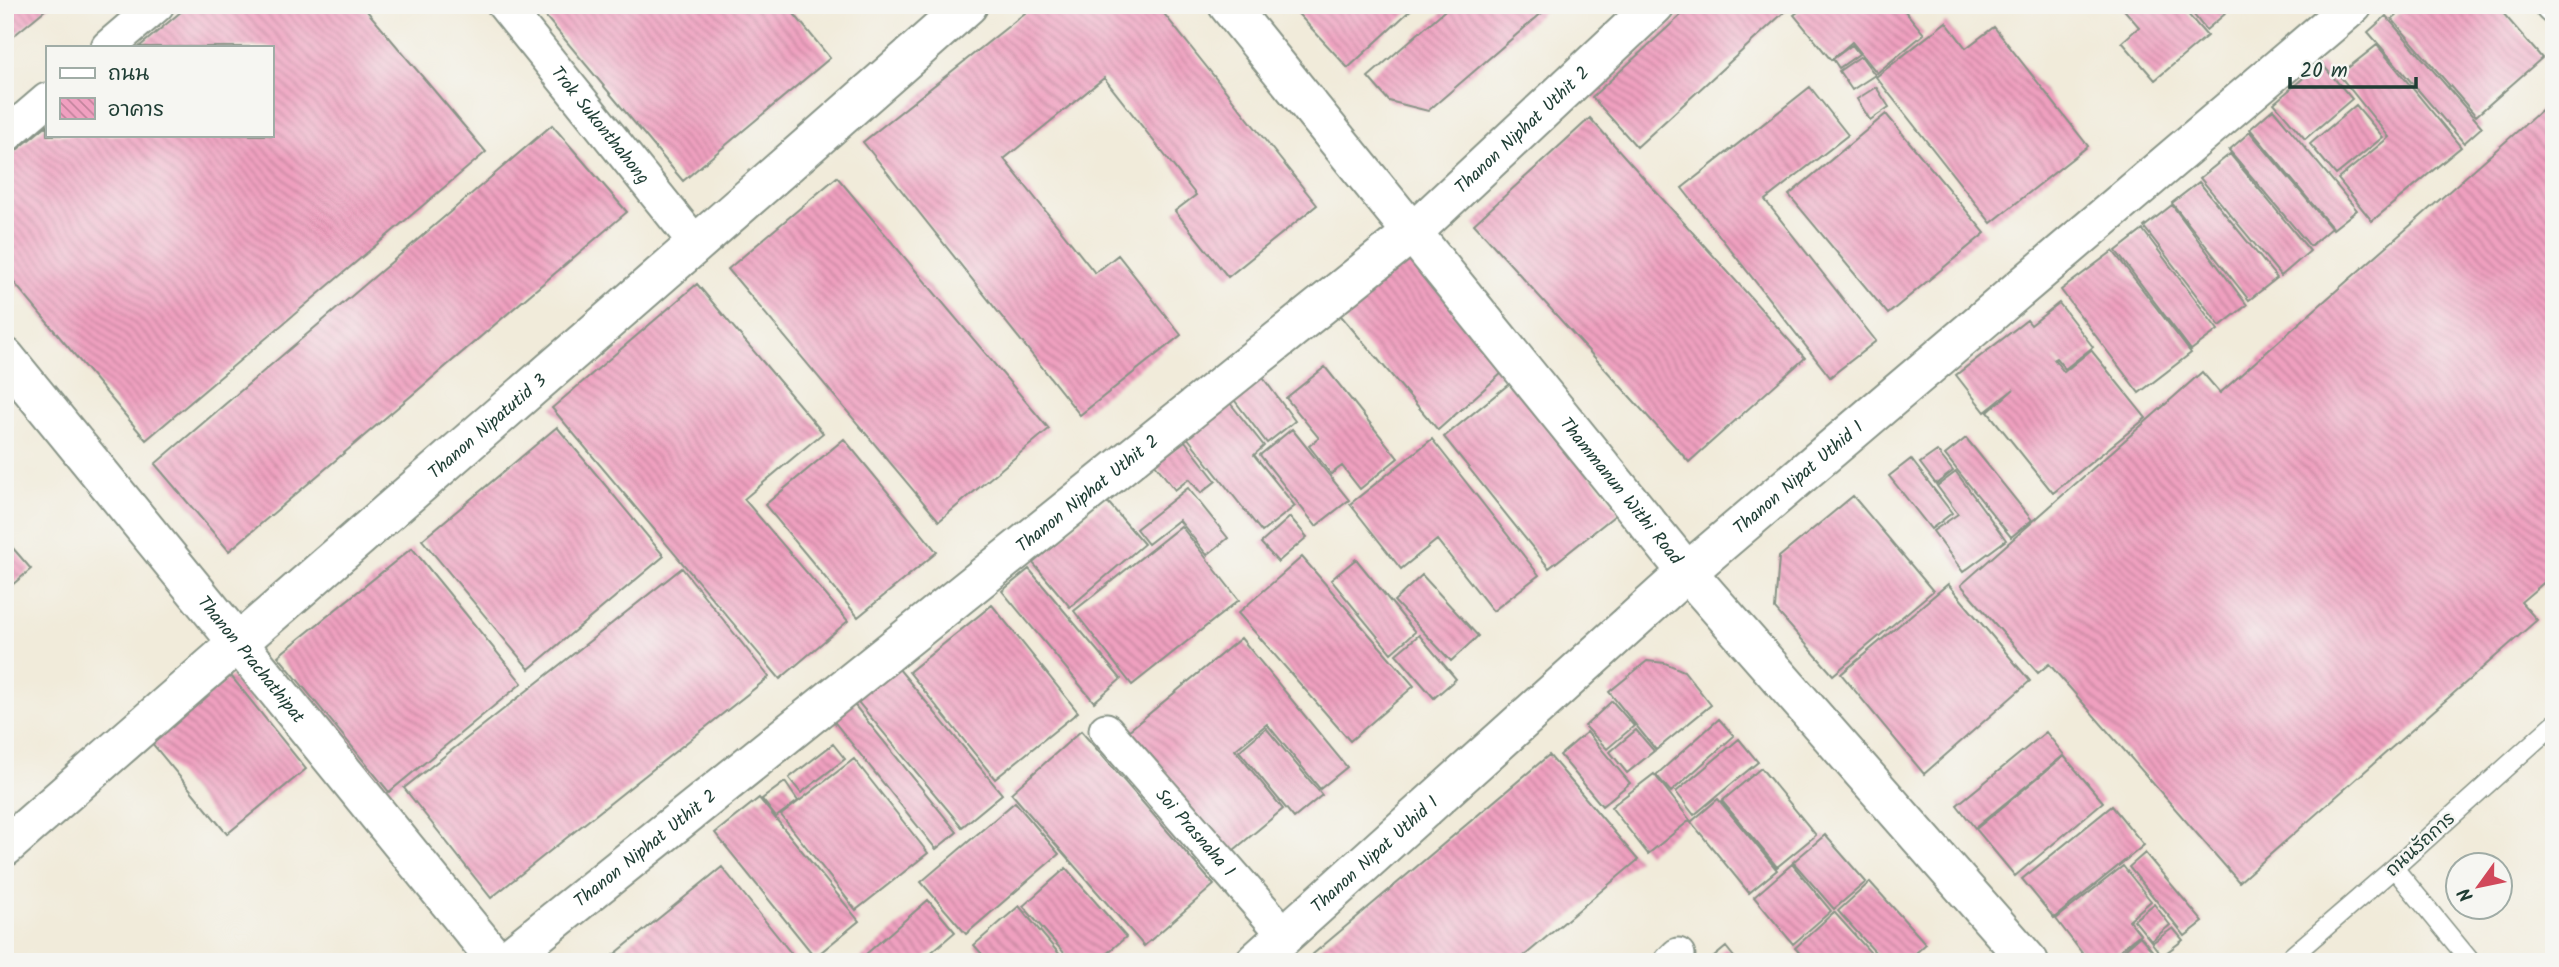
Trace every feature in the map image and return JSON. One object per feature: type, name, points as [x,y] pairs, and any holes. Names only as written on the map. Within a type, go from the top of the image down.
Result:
[{"type":"street","points":[[109,46],[158,5]]},
{"type":"street","name":"Trok Sukonthahong","points":[[504,5],[697,245]]},
{"type":"street","name":"Thanon Nipatutid 3","points":[[5,847],[236,643],[697,245],[968,5]]},
{"type":"street","name":"Thammanun Withi Road","points":[[1228,5],[1687,572],[2029,962]]},
{"type":"street","name":"Thanon Niphat Uthit 2","points":[[501,962],[1413,232],[1655,5]]},
{"type":"street","name":"Thanon Nipat Uthid 1","points":[[1255,962],[1687,572],[2353,5]]},
{"type":"street","points":[[5,136],[46,101]]},
{"type":"street","name":"Thanon Prachathipat","points":[[5,357],[236,643],[501,962]]},
{"type":"street","name":"Soi Prasnaha 1","points":[[1106,730],[1285,934]]},
{"type":"lane","name":"ถนนรัถการ","points":[[2285,962],[2554,724]]},
{"type":"lane","points":[[2394,868],[2471,962]]},
{"type":"building","points":[[5,5],[51,5],[5,43]]},
{"type":"building","points":[[189,5],[362,5],[486,152],[146,440],[5,272],[5,160],[46,126],[46,136],[273,136],[273,46],[140,46]]},
{"type":"building","points":[[536,5],[787,5],[830,58],[683,181]]},
{"type":"building","points":[[1035,5],[1157,5],[1317,205],[1228,277],[1175,211],[1196,195],[1104,78],[1004,159],[1095,273],[1118,255],[1181,335],[1080,415],[863,142]]},
{"type":"building","points":[[1290,5],[1416,5],[1348,68]]},
{"type":"building","points":[[1451,5],[1551,5],[1428,111],[1389,101],[1368,77]]},
{"type":"building","points":[[1692,5],[1792,5],[1637,147],[1592,97]]},
{"type":"building","points":[[1807,5],[1900,5],[1924,34],[1877,73],[1852,42],[1831,60],[1794,15]]},
{"type":"building","points":[[2120,5],[2180,5],[2207,36],[2155,80],[2122,42],[2139,27]]},
{"type":"building","points":[[2186,5],[2217,5],[2225,14],[2206,30]]},
{"type":"building","points":[[2408,5],[2496,5],[2542,58],[2476,116],[2392,19]]},
{"type":"building","points":[[2386,16],[2482,127],[2464,143],[2368,32]]},
{"type":"building","points":[[1946,22],[1966,48],[1994,27],[2088,146],[1991,223],[1876,77]]},
{"type":"building","points":[[1852,45],[1859,54],[1839,68],[1833,59]]},
{"type":"building","points":[[2377,45],[2461,147],[2372,221],[2338,179],[2389,137],[2339,75]]},
{"type":"building","points":[[1861,56],[1875,75],[1852,90],[1839,71]]},
{"type":"building","points":[[2321,63],[2352,99],[2305,139],[2274,103]]},
{"type":"building","points":[[1810,87],[1848,135],[1765,200],[1876,341],[1830,377],[1682,188]]},
{"type":"building","points":[[1876,87],[1889,107],[1870,120],[1857,99]]},
{"type":"building","points":[[2554,99],[2554,574],[2521,602],[2537,620],[2239,882],[2049,664],[2038,673],[1961,585],[2202,372],[2220,393]]},
{"type":"building","points":[[2356,105],[2383,137],[2336,175],[2310,144]]},
{"type":"building","points":[[2273,109],[2357,210],[2333,229],[2250,129]]},
{"type":"building","points":[[1886,114],[1985,233],[1888,314],[1789,195]]},
{"type":"building","points":[[1590,118],[1805,358],[1689,462],[1474,224]]},
{"type":"building","points":[[552,125],[627,212],[229,551],[155,464]]},
{"type":"building","points":[[2250,132],[2331,228],[2310,246],[2229,150]]},
{"type":"building","points":[[2230,154],[2310,251],[2281,276],[2200,178]]},
{"type":"building","points":[[837,177],[1049,429],[939,521],[728,269]]},
{"type":"building","points":[[2199,182],[2277,278],[2249,300],[2172,203]]},
{"type":"building","points":[[2172,205],[2247,305],[2220,326],[2144,227]]},
{"type":"building","points":[[2143,230],[2218,330],[2191,350],[2116,251]]},
{"type":"building","points":[[2113,251],[2191,353],[2139,393],[2061,290]]},
{"type":"building","points":[[1398,255],[1418,257],[1503,372],[1438,430],[1336,310]]},
{"type":"building","points":[[697,284],[823,433],[744,499],[848,621],[780,679],[552,408]]},
{"type":"building","points":[[2059,303],[2093,347],[2065,369],[2054,359],[2064,372],[2091,350],[2146,418],[2053,493],[1988,412],[2014,389],[1985,412],[1956,375],[2027,320],[2031,325]]},
{"type":"building","points":[[1325,367],[1398,458],[1360,489],[1342,466],[1331,474],[1309,446],[1319,438],[1286,398]]},
{"type":"building","points":[[1261,375],[1295,421],[1267,443],[1232,397]]},
{"type":"building","points":[[1514,380],[1619,512],[1549,568],[1444,437]]},
{"type":"building","points":[[1230,403],[1264,446],[1254,455],[1295,506],[1262,532],[1187,437]]},
{"type":"building","points":[[557,427],[664,556],[529,669],[422,540]]},
{"type":"building","points":[[1292,429],[1349,500],[1316,526],[1260,455]]},
{"type":"building","points":[[1966,438],[2032,520],[2011,537],[1945,455]]},
{"type":"building","points":[[844,439],[937,552],[858,617],[765,505]]},
{"type":"building","points":[[1432,439],[1539,575],[1493,611],[1437,540],[1401,569],[1350,504]]},
{"type":"building","points":[[1185,441],[1216,481],[1201,493],[1189,479],[1175,490],[1155,464]]},
{"type":"building","points":[[1937,451],[1953,471],[1936,484],[1920,463]]},
{"type":"building","points":[[1911,459],[1952,513],[1931,529],[1889,476]]},
{"type":"building","points":[[1956,472],[2006,540],[1963,572],[1933,531],[1958,514],[1937,486]]},
{"type":"building","points":[[1188,488],[1228,538],[1207,555],[1179,520],[1148,544],[1136,529]]},
{"type":"building","points":[[1853,496],[1933,591],[1833,675],[1775,609],[1779,557]]},
{"type":"building","points":[[1106,500],[1144,544],[1070,607],[1033,563]]},
{"type":"building","points":[[1290,517],[1307,537],[1278,562],[1261,543]]},
{"type":"building","points":[[1181,526],[1239,600],[1132,685],[1074,611]]},
{"type":"building","points":[[5,539],[31,569],[5,591]]},
{"type":"building","points":[[412,548],[522,683],[389,792],[278,656]]},
{"type":"building","points":[[1302,557],[1414,686],[1350,741],[1238,613]]},
{"type":"building","points":[[1356,559],[1415,632],[1391,653],[1331,580]]},
{"type":"building","points":[[682,568],[769,677],[491,898],[404,788]]},
{"type":"building","points":[[1029,569],[1121,679],[1094,702],[1002,591]]},
{"type":"building","points":[[1422,575],[1478,636],[1451,661],[1394,601]]},
{"type":"building","points":[[1948,584],[2030,681],[1924,774],[1841,674]]},
{"type":"building","points":[[992,605],[1078,712],[995,779],[909,672]]},
{"type":"building","points":[[1419,635],[1456,679],[1434,698],[1396,654]]},
{"type":"building","points":[[1241,638],[1347,767],[1320,789],[1267,724],[1235,750],[1283,809],[1228,855],[1127,732]]},
{"type":"building","points":[[1647,661],[1665,663],[1684,671],[1711,705],[1656,750],[1609,692]]},
{"type":"building","points":[[894,663],[1002,794],[962,827],[853,696]]},
{"type":"building","points":[[231,676],[306,769],[227,834],[151,742]]},
{"type":"building","points":[[848,697],[957,832],[936,849],[828,714]]},
{"type":"building","points":[[1612,701],[1634,726],[1607,749],[1585,726]]},
{"type":"building","points":[[1719,719],[1734,736],[1671,792],[1656,775]]},
{"type":"building","points":[[1266,728],[1322,795],[1294,818],[1239,751]]},
{"type":"building","points":[[1636,730],[1654,751],[1627,773],[1610,752]]},
{"type":"building","points":[[1081,731],[1214,885],[1144,946],[1011,793]]},
{"type":"building","points":[[1587,732],[1630,783],[1602,806],[1560,755]]},
{"type":"building","points":[[2046,732],[2064,755],[1975,828],[1957,805]]},
{"type":"building","points":[[1739,739],[1758,762],[1694,815],[1676,792]]},
{"type":"building","points":[[833,744],[845,759],[801,793],[789,778]]},
{"type":"building","points":[[1549,755],[1638,860],[1517,962],[1306,960]]},
{"type":"building","points":[[2064,756],[2103,802],[2015,876],[1976,829]]},
{"type":"building","points":[[854,759],[928,853],[856,910],[781,815]]},
{"type":"building","points":[[1761,768],[1816,835],[1777,867],[1722,801]]},
{"type":"building","points":[[1654,774],[1690,820],[1648,854],[1611,807]]},
{"type":"building","points":[[785,782],[798,801],[776,817],[762,799]]},
{"type":"building","points":[[759,798],[859,921],[815,957],[715,833]]},
{"type":"building","points":[[1718,799],[1777,870],[1749,893],[1691,822]]},
{"type":"building","points":[[1015,802],[1059,854],[966,934],[921,882]]},
{"type":"building","points":[[2112,806],[2144,845],[2054,918],[2022,879]]},
{"type":"building","points":[[1825,835],[1866,882],[1834,909],[1793,862]]},
{"type":"building","points":[[2145,853],[2203,922],[2185,936],[2129,867]]},
{"type":"building","points":[[1792,864],[1831,911],[1793,944],[1754,897]]},
{"type":"building","points":[[2123,866],[2151,901],[2129,920],[2140,934],[2105,962],[2089,962],[2056,919]]},
{"type":"building","points":[[722,867],[798,962],[605,962]]},
{"type":"building","points":[[1066,868],[1126,937],[1097,962],[1072,962],[1023,906]]},
{"type":"building","points":[[1870,882],[1926,944],[1906,962],[1884,962],[1838,911]]},
{"type":"building","points":[[928,900],[955,932],[920,962],[857,962]]},
{"type":"building","points":[[2154,904],[2170,925],[2151,941],[2134,920]]},
{"type":"building","points":[[1019,906],[1066,962],[989,962],[974,945]]},
{"type":"building","points":[[1834,912],[1879,962],[1808,962],[1795,948]]},
{"type":"building","points":[[2173,928],[2183,940],[2162,956],[2152,943]]},
{"type":"building","points":[[2140,936],[2155,954],[2146,962],[2110,962]]},
{"type":"building","points":[[1726,947],[1738,962],[1708,962]]}]
